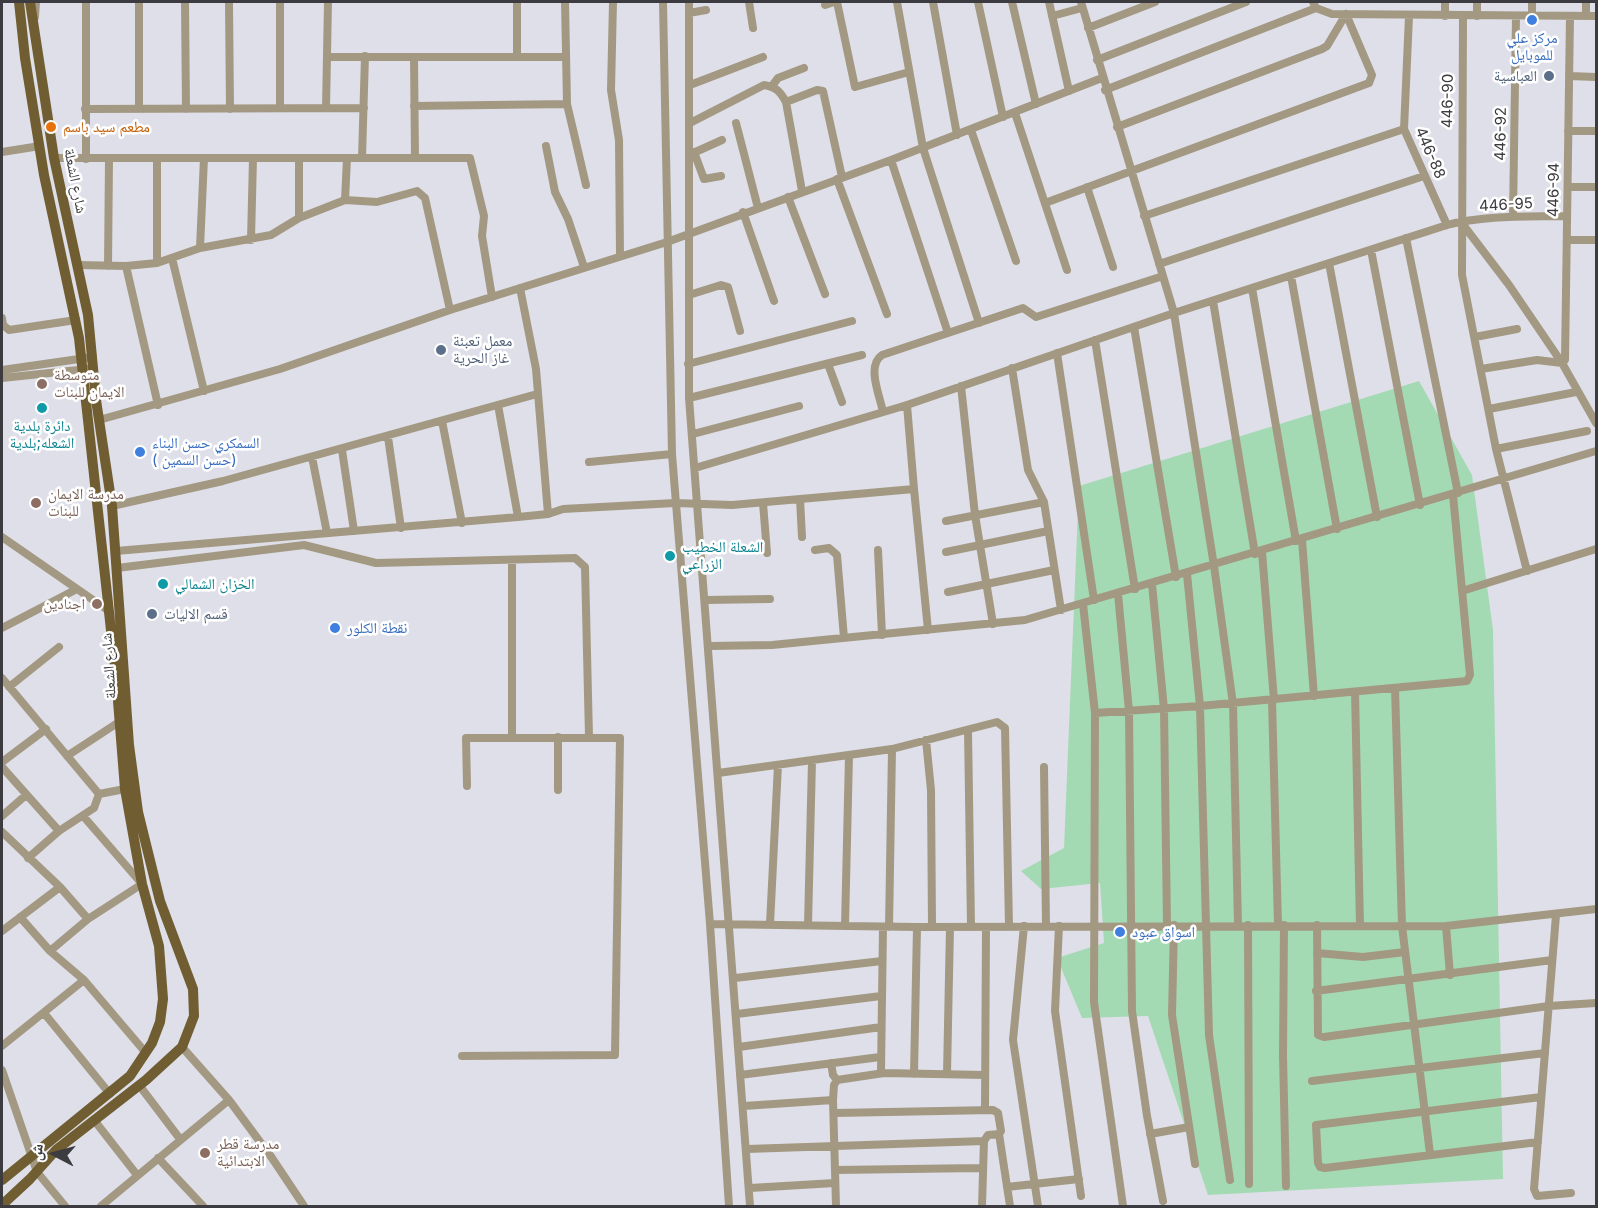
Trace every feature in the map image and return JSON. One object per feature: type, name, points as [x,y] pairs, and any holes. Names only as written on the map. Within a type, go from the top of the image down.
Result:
[{"type":"main road","name":"شارع الشعلة","points":[[2,1205],[34,1176],[52,1154],[152,1075],[182,1047],[192,1026],[194,998],[153,879],[138,812],[129,745],[112,506],[88,363],[54,226],[25,58],[20,2]]},
{"type":"main road","name":"شارع الشعلة","points":[[2,1180],[132,1074],[144,1057],[160,1022],[164,986],[159,946],[142,884],[125,789],[88,363],[88,315],[54,158],[33,35],[30,2]]},
{"type":"main road","points":[[144,1057],[142,1070],[152,1075]]},
{"type":"main road","points":[[132,1074],[137,1076],[139,1085]]},
{"type":"main road","points":[[20,1164],[31,1170],[34,1176]]},
{"type":"street","points":[[33,35],[36,2]]},
{"type":"street","points":[[86,2],[86,159]]},
{"type":"street","points":[[139,2],[139,109]]},
{"type":"street","points":[[185,2],[186,109]]},
{"type":"street","points":[[229,2],[230,109]]},
{"type":"street","points":[[280,2],[280,108]]},
{"type":"street","points":[[326,108],[328,2]]},
{"type":"street","points":[[516,57],[517,2]]},
{"type":"street","points":[[565,2],[567,104],[586,185]]},
{"type":"street","points":[[613,2],[611,90],[619,140],[620,256]]},
{"type":"street","points":[[663,2],[672,454],[710,924],[729,1206]]},
{"type":"street","points":[[689,2],[691,153],[688,234],[689,398],[710,646],[750,1206]]},
{"type":"street","points":[[749,2],[753,27]]},
{"type":"street","points":[[897,2],[923,148],[979,323]]},
{"type":"street","points":[[933,2],[957,135]]},
{"type":"street","points":[[978,2],[1004,117]]},
{"type":"street","points":[[1012,2],[1036,104]]},
{"type":"street","points":[[1049,2],[1069,91]]},
{"type":"street","points":[[1088,27],[1155,2]]},
{"type":"street","points":[[1097,60],[1246,2]]},
{"type":"street","points":[[1445,2],[1445,16]]},
{"type":"street","points":[[1477,2],[1477,16]]},
{"type":"street","points":[[1532,2],[1532,16]]},
{"type":"street","points":[[1586,2],[1586,16]]},
{"type":"street","points":[[832,3],[855,87],[909,72]]},
{"type":"street","points":[[1052,16],[1082,5],[1105,90],[1174,313],[1214,566],[1233,704],[1238,925]]},
{"type":"street","points":[[1105,90],[1315,5],[1332,14],[1371,16],[1596,16]]},
{"type":"street","points":[[689,13],[706,10]]},
{"type":"street","points":[[1117,127],[1322,49],[1327,46],[1346,14]]},
{"type":"street","points":[[1045,203],[1369,83],[1372,75],[1346,14]]},
{"type":"street","name":"446-88","points":[[1409,16],[1404,129],[1447,225]]},
{"type":"street","name":"446-90","points":[[1463,16],[1461,221],[1463,283],[1503,480],[1527,571]]},
{"type":"street","name":"446-92","points":[[1513,217],[1516,16]]},
{"type":"street","name":"446-94","points":[[1562,363],[1565,360],[1570,16]]},
{"type":"street","points":[[363,158],[365,56]]},
{"type":"street","points":[[327,57],[565,57]]},
{"type":"street","points":[[414,57],[415,158]]},
{"type":"street","points":[[690,86],[763,57]]},
{"type":"street","points":[[772,86],[778,78],[804,68]]},
{"type":"street","points":[[1569,76],[1596,77]]},
{"type":"street","points":[[99,420],[158,405],[323,355],[450,310],[667,242],[743,212],[971,130],[1102,78]]},
{"type":"street","points":[[690,123],[764,85],[772,86],[780,91],[786,102],[802,191]]},
{"type":"street","points":[[786,102],[817,90],[823,91],[840,178],[887,314]]},
{"type":"street","points":[[414,106],[567,104]]},
{"type":"street","points":[[85,109],[364,108]]},
{"type":"street","points":[[1015,113],[1067,270]]},
{"type":"street","points":[[736,123],[758,208]]},
{"type":"street","points":[[1144,216],[1404,129]]},
{"type":"street","points":[[971,130],[1016,261]]},
{"type":"street","points":[[1568,131],[1596,131]]},
{"type":"street","points":[[691,153],[722,140]]},
{"type":"street","points":[[2,152],[40,146]]},
{"type":"street","points":[[546,146],[555,192],[568,219],[584,267]]},
{"type":"street","points":[[691,153],[704,179],[721,176]]},
{"type":"street","points":[[54,158],[470,158],[484,216],[482,236],[492,297]]},
{"type":"street","points":[[200,248],[204,158]]},
{"type":"street","points":[[251,240],[253,158]]},
{"type":"street","points":[[299,158],[299,218]]},
{"type":"street","points":[[345,200],[347,158]]},
{"type":"street","points":[[108,266],[109,159]]},
{"type":"street","points":[[157,159],[157,263]]},
{"type":"street","points":[[891,160],[948,333]]},
{"type":"street","points":[[1159,264],[1424,176]]},
{"type":"street","points":[[1087,187],[1113,267]]},
{"type":"street","points":[[1568,187],[1596,187]]},
{"type":"street","points":[[78,265],[126,266],[157,263],[200,248],[251,240],[278,231],[299,218],[345,200],[377,202],[410,192],[421,193],[450,310]]},
{"type":"street","points":[[788,197],[825,294]]},
{"type":"street","points":[[743,212],[774,301]]},
{"type":"street","name":"446-95","points":[[695,468],[908,405],[1174,313],[1447,225],[1461,221],[1513,217],[1567,216]]},
{"type":"street","points":[[1461,221],[1509,285],[1562,363],[1576,392],[1596,423]]},
{"type":"street","points":[[1095,713],[1233,704],[1462,682],[1469,678],[1456,494],[1406,238]]},
{"type":"street","points":[[1567,240],[1596,240]]},
{"type":"street","points":[[1371,250],[1419,505]]},
{"type":"street","points":[[172,258],[204,391]]},
{"type":"street","points":[[1329,263],[1377,517]]},
{"type":"street","points":[[126,266],[158,405]]},
{"type":"street","points":[[883,412],[873,368],[877,358],[1023,308],[1036,317],[1162,276]]},
{"type":"street","points":[[1291,276],[1337,529]]},
{"type":"street","points":[[689,295],[721,285],[728,287],[740,331]]},
{"type":"street","points":[[520,288],[536,369],[548,514]]},
{"type":"street","points":[[1252,288],[1299,541],[1314,696]]},
{"type":"street","points":[[1213,301],[1259,553],[1273,700],[1281,925],[1286,1186]]},
{"type":"street","points":[[2,318],[3,325],[9,330],[76,320]]},
{"type":"street","points":[[688,364],[852,321]]},
{"type":"street","points":[[1134,327],[1176,577]]},
{"type":"street","points":[[1475,337],[1517,329]]},
{"type":"street","points":[[1095,340],[1135,589]]},
{"type":"street","points":[[1057,353],[1094,600]]},
{"type":"street","points":[[689,398],[862,355]]},
{"type":"street","points":[[1481,369],[1537,360],[1562,363]]},
{"type":"street","points":[[2,370],[88,363]]},
{"type":"street","points":[[2,378],[88,363]]},
{"type":"street","points":[[828,364],[842,402]]},
{"type":"street","points":[[1012,368],[1028,470],[1044,502],[1061,610]]},
{"type":"street","points":[[961,386],[975,515],[993,624]]},
{"type":"street","points":[[1489,409],[1576,392]]},
{"type":"street","points":[[112,506],[342,450],[537,394]]},
{"type":"street","points":[[498,405],[518,518]]},
{"type":"street","points":[[908,405],[928,630]]},
{"type":"street","points":[[693,434],[799,406]]},
{"type":"street","points":[[442,421],[462,523]]},
{"type":"street","points":[[1497,449],[1587,431]]},
{"type":"street","points":[[388,437],[401,528]]},
{"type":"street","points":[[342,450],[354,531]]},
{"type":"street","points":[[710,646],[772,645],[1025,620],[1259,553],[1596,451]]},
{"type":"street","points":[[589,462],[672,454]]},
{"type":"street","points":[[312,457],[327,533]]},
{"type":"street","points":[[116,551],[518,518],[548,514],[563,509],[675,503],[763,503],[914,489]]},
{"type":"street","points":[[800,500],[802,537]]},
{"type":"street","points":[[946,521],[1044,502]]},
{"type":"street","points":[[763,503],[767,553]]},
{"type":"street","points":[[946,552],[1048,531]]},
{"type":"street","points":[[2,537],[75,590],[109,611]]},
{"type":"street","points":[[117,568],[304,546],[376,563],[575,558],[585,567],[589,737]]},
{"type":"street","points":[[815,550],[829,548],[837,555],[844,638]]},
{"type":"street","points":[[1462,591],[1596,549]]},
{"type":"street","points":[[878,550],[882,635]]},
{"type":"street","points":[[512,561],[512,738]]},
{"type":"street","points":[[948,592],[1054,570]]},
{"type":"street","points":[[1187,574],[1200,706],[1209,1035],[1230,1180]]},
{"type":"street","points":[[1152,584],[1164,709],[1172,1008],[1195,1164]]},
{"type":"street","points":[[2,628],[75,590]]},
{"type":"street","points":[[1118,594],[1130,711],[1132,1002],[1150,1134],[1163,1201]]},
{"type":"street","points":[[706,600],[770,599]]},
{"type":"street","points":[[1083,604],[1095,713],[1094,1002],[1123,1206]]},
{"type":"street","points":[[9,687],[59,647]]},
{"type":"street","points":[[2,678],[99,794]]},
{"type":"street","points":[[1395,688],[1402,926],[1430,1154]]},
{"type":"street","points":[[1355,692],[1360,926]]},
{"type":"street","points":[[67,756],[119,722]]},
{"type":"street","points":[[718,773],[892,749],[997,722],[1005,728],[1009,926]]},
{"type":"street","points":[[2,762],[46,729]]},
{"type":"street","points":[[968,730],[971,927]]},
{"type":"street","points":[[558,737],[558,790]]},
{"type":"street","points":[[462,1056],[615,1055],[620,738],[466,738],[467,786]]},
{"type":"street","points":[[926,740],[931,790],[932,927]]},
{"type":"street","points":[[884,1073],[880,1067],[881,996],[886,927],[892,749]]},
{"type":"street","points":[[845,926],[849,756]]},
{"type":"street","points":[[808,925],[812,761]]},
{"type":"street","points":[[770,924],[778,765]]},
{"type":"street","points":[[2,767],[59,831]]},
{"type":"street","points":[[1044,767],[1046,926]]},
{"type":"street","points":[[99,794],[125,789]]},
{"type":"street","points":[[28,858],[59,831],[84,817],[94,808],[99,794]]},
{"type":"street","points":[[2,816],[26,795]]},
{"type":"street","points":[[50,951],[88,919],[142,884],[84,817]]},
{"type":"street","points":[[2,832],[60,887],[88,919]]},
{"type":"street","points":[[2,931],[60,887]]},
{"type":"street","points":[[710,924],[886,927],[1446,926],[1596,909]]},
{"type":"street","points":[[1556,915],[1534,1189],[1537,1196],[1571,1193]]},
{"type":"street","points":[[20,917],[50,951],[84,980],[144,1057]]},
{"type":"street","points":[[1248,925],[1249,1184]]},
{"type":"street","points":[[1317,925],[1318,1035],[1324,1037],[1549,1006],[1596,1003]]},
{"type":"street","points":[[1024,926],[1013,1040],[1038,1206]]},
{"type":"street","points":[[1059,926],[1055,1011],[1081,1196]]},
{"type":"street","points":[[1446,926],[1450,975]]},
{"type":"street","points":[[914,1074],[917,927]]},
{"type":"street","points":[[947,1074],[950,927]]},
{"type":"street","points":[[985,1110],[987,927]]},
{"type":"street","points":[[1317,954],[1363,957],[1405,952]]},
{"type":"street","points":[[1316,991],[1552,960]]},
{"type":"street","points":[[735,978],[882,961]]},
{"type":"street","points":[[2,1046],[84,980]]},
{"type":"street","points":[[737,1014],[881,996]]},
{"type":"street","points":[[44,1013],[110,1094]]},
{"type":"street","points":[[739,1047],[881,1027]]},
{"type":"street","points":[[182,1047],[229,1100],[304,1206]]},
{"type":"street","points":[[1312,1081],[1545,1053]]},
{"type":"street","points":[[740,1075],[880,1057]]},
{"type":"street","points":[[831,1063],[832,1075],[837,1080]]},
{"type":"street","points":[[2,1070],[4,1088],[30,1156],[34,1176],[65,1206]]},
{"type":"street","points":[[837,1080],[884,1073],[985,1076]]},
{"type":"street","points":[[836,1206],[833,1100],[834,1085],[837,1080]]},
{"type":"street","points":[[139,1085],[180,1139]]},
{"type":"street","points":[[1538,1142],[1325,1168],[1320,1167],[1318,1163],[1316,1125],[1541,1097]]},
{"type":"street","points":[[102,1206],[229,1100]]},
{"type":"street","points":[[744,1106],[833,1100]]},
{"type":"street","points":[[835,1113],[993,1110],[1000,1117],[999,1134],[1010,1206]]},
{"type":"street","points":[[94,1120],[137,1175]]},
{"type":"street","points":[[1150,1134],[1189,1127]]},
{"type":"street","points":[[982,1206],[981,1168],[984,1141],[988,1135],[999,1134]]},
{"type":"street","points":[[747,1149],[984,1141]]},
{"type":"street","points":[[158,1158],[203,1206]]},
{"type":"street","points":[[835,1170],[981,1168]]},
{"type":"street","points":[[1007,1187],[1079,1179]]},
{"type":"street","points":[[750,1188],[835,1183]]},
{"type":"green space","points":[[1419,381],[1472,475],[1493,630],[1503,1179],[1208,1195],[1148,1016],[1082,1018],[1057,958],[1104,943],[1100,883],[1041,889],[1021,871],[1064,848],[1079,486]]},
{"type":"place","name":"مركز علي للموبايل","points":[[1532,20]]},
{"type":"place","name":"العباسية","points":[[1549,76]]},
{"type":"place","name":"مطعم سيد باسم","points":[[51,127]]},
{"type":"place","name":"معمل تعبئة غاز الحرية","points":[[441,350]]},
{"type":"place","name":"متوسطة الايمان للبنات","points":[[42,384]]},
{"type":"place","name":"دائرة بلدية الشعله;بلدية","points":[[42,408]]},
{"type":"place","name":"السمكري حسن البناء ( حسن السمين)","points":[[140,452]]},
{"type":"place","name":"مدرسة الايمان للبنات","points":[[36,503]]},
{"type":"place","name":"الشعلة الخطيب الزراعي","points":[[670,556]]},
{"type":"place","name":"الخزان الشمالي","points":[[163,584]]},
{"type":"place","name":"اجنادين","points":[[97,604]]},
{"type":"place","name":"قسم الاليات","points":[[152,614]]},
{"type":"place","name":"نقطة الكلور","points":[[335,628]]},
{"type":"place","name":"اسواق عبود","points":[[1120,932]]},
{"type":"place","name":"مدرسة قطر الابتدائية","points":[[205,1153]]}]
